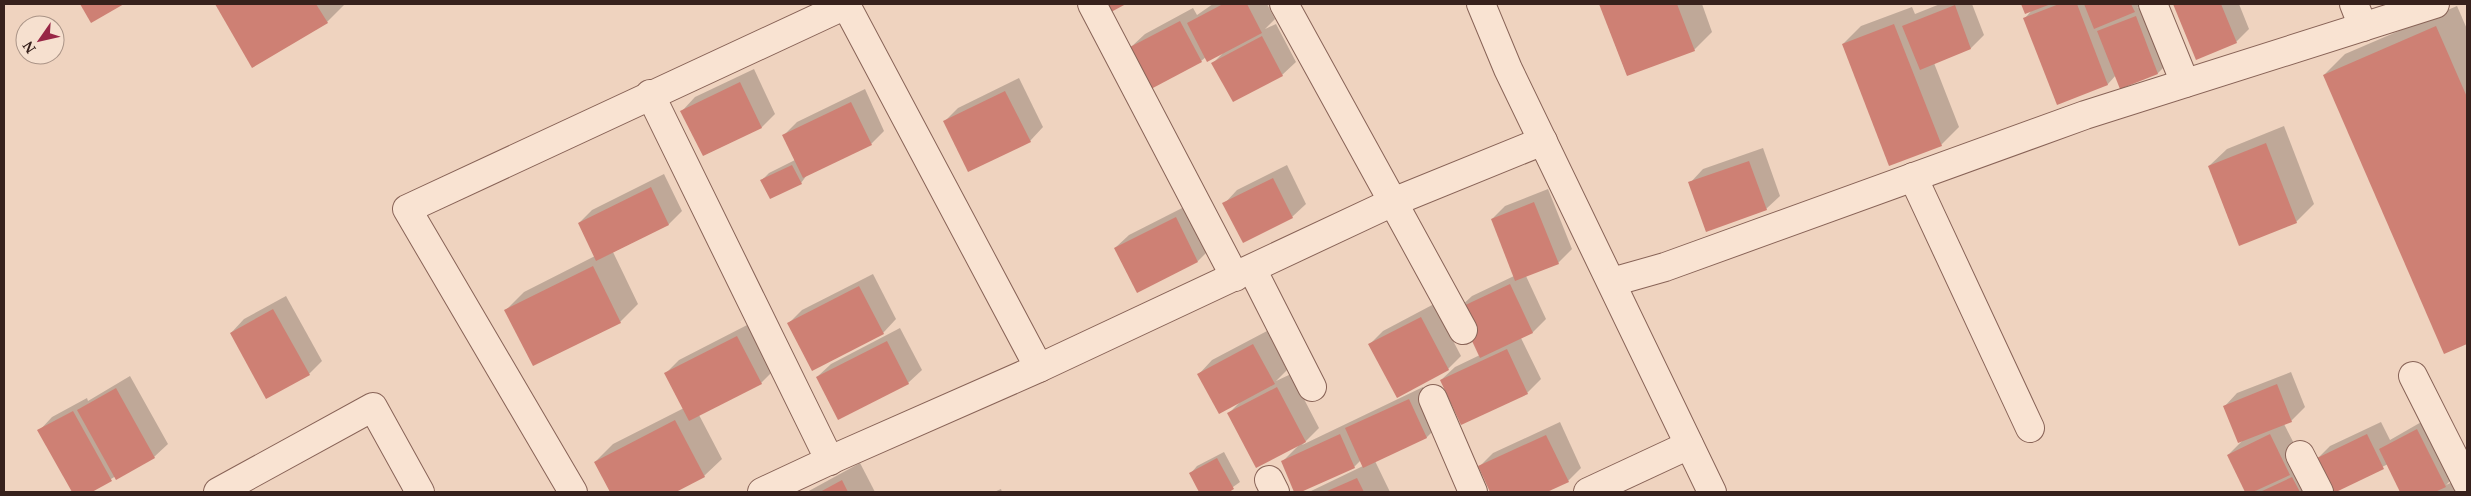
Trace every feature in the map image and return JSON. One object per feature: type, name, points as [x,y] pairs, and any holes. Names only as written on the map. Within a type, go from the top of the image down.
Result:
[{"type":"street","points":[[573,492],[407,209],[650,94],[847,4],[1039,368]]},
{"type":"street","points":[[1092,4],[1243,273],[1312,387]]},
{"type":"street","points":[[1284,4],[1463,330]]},
{"type":"street","points":[[1481,4],[1508,69],[1712,492]]},
{"type":"street","points":[[2154,4],[2185,82]]},
{"type":"street","points":[[1612,282],[1665,267],[2085,115],[2185,82],[2358,15],[2435,4]]},
{"type":"street","points":[[650,94],[830,461]]},
{"type":"street","points":[[762,492],[1039,368],[1393,202],[1543,141]]},
{"type":"street","points":[[1913,177],[2030,428]]},
{"type":"street","points":[[2413,376],[2467,483]]},
{"type":"street","points":[[1433,398],[1473,492]]},
{"type":"street","points":[[218,492],[373,407],[420,492]]},
{"type":"street","points":[[1588,492],[1689,445]]},
{"type":"street","points":[[2300,455],[2319,492]]},
{"type":"building","points":[[80,4],[124,4],[91,23]]},
{"type":"building","points":[[215,4],[316,4],[328,23],[252,68]]},
{"type":"building","points":[[1106,4],[1126,4],[1111,12]]},
{"type":"building","points":[[1223,4],[1247,4],[1262,33],[1207,62],[1187,23]]},
{"type":"building","points":[[1599,4],[1677,4],[1695,51],[1627,76]]},
{"type":"building","points":[[2021,4],[2051,4],[2025,14]]},
{"type":"building","points":[[2059,4],[2077,4],[2108,85],[2057,105],[2023,18]]},
{"type":"building","points":[[2084,4],[2131,4],[2135,12],[2094,29]]},
{"type":"building","points":[[2173,4],[2221,4],[2237,43],[2196,60]]},
{"type":"building","points":[[1955,5],[1971,49],[1920,70],[1902,26]]},
{"type":"building","points":[[2136,16],[2158,74],[2120,89],[2097,31]]},
{"type":"building","points":[[1180,21],[1202,62],[1151,89],[1130,47]]},
{"type":"building","points":[[1894,24],[1942,146],[1889,166],[1842,44]]},
{"type":"building","points":[[2436,26],[2467,97],[2467,344],[2444,354],[2323,75]]},
{"type":"building","points":[[1262,36],[1283,76],[1233,102],[1211,63]]},
{"type":"building","points":[[740,82],[762,128],[703,156],[680,111]]},
{"type":"building","points":[[1005,91],[1031,142],[968,172],[943,121]]},
{"type":"building","points":[[851,102],[872,145],[803,178],[782,135]]},
{"type":"building","points":[[2266,143],[2297,223],[2239,246],[2208,166]]},
{"type":"building","points":[[1749,161],[1767,210],[1706,232],[1688,182]]},
{"type":"building","points":[[792,165],[802,184],[770,199],[760,180]]},
{"type":"building","points":[[1273,178],[1293,218],[1243,243],[1222,203]]},
{"type":"building","points":[[651,187],[669,225],[596,261],[578,223]]},
{"type":"building","points":[[1534,202],[1559,264],[1515,281],[1491,219]]},
{"type":"building","points":[[1176,217],[1198,262],[1137,293],[1114,248]]},
{"type":"building","points":[[593,266],[621,323],[533,366],[504,310]]},
{"type":"building","points":[[1510,284],[1533,333],[1480,358],[1457,309]]},
{"type":"building","points":[[859,286],[884,334],[812,371],[787,323]]},
{"type":"building","points":[[273,309],[310,375],[266,399],[230,333]]},
{"type":"building","points":[[1421,317],[1449,370],[1397,398],[1368,344]]},
{"type":"building","points":[[737,336],[762,384],[689,421],[664,373]]},
{"type":"building","points":[[887,341],[909,384],[838,420],[816,377]]},
{"type":"building","points":[[1253,344],[1275,384],[1219,414],[1197,374]]},
{"type":"building","points":[[1507,349],[1528,394],[1461,425],[1440,380]]},
{"type":"building","points":[[2277,384],[2292,422],[2238,443],[2223,406]]},
{"type":"building","points":[[1277,387],[1306,442],[1256,468],[1227,413]]},
{"type":"building","points":[[116,388],[155,458],[116,480],[77,410]]},
{"type":"building","points":[[1409,399],[1427,438],[1363,468],[1345,428]]},
{"type":"building","points":[[73,411],[112,481],[92,492],[72,492],[37,430]]},
{"type":"building","points":[[675,420],[705,477],[676,492],[610,492],[594,462]]},
{"type":"building","points":[[2417,429],[2446,487],[2435,492],[2400,492],[2379,449]]},
{"type":"building","points":[[1340,434],[1355,468],[1301,492],[1294,492],[1281,461]]},
{"type":"building","points":[[2270,434],[2290,475],[2253,492],[2245,492],[2227,455]]},
{"type":"building","points":[[2367,434],[2384,469],[2336,492],[2332,492],[2315,459]]},
{"type":"building","points":[[1546,435],[1569,482],[1547,492],[1490,492],[1478,466]]},
{"type":"building","points":[[1217,458],[1234,489],[1229,492],[1199,492],[1189,473]]},
{"type":"building","points":[[2292,477],[2300,492],[2260,492]]},
{"type":"building","points":[[1357,478],[1364,492],[1325,492]]},
{"type":"building","points":[[842,480],[848,492],[820,492]]}]
